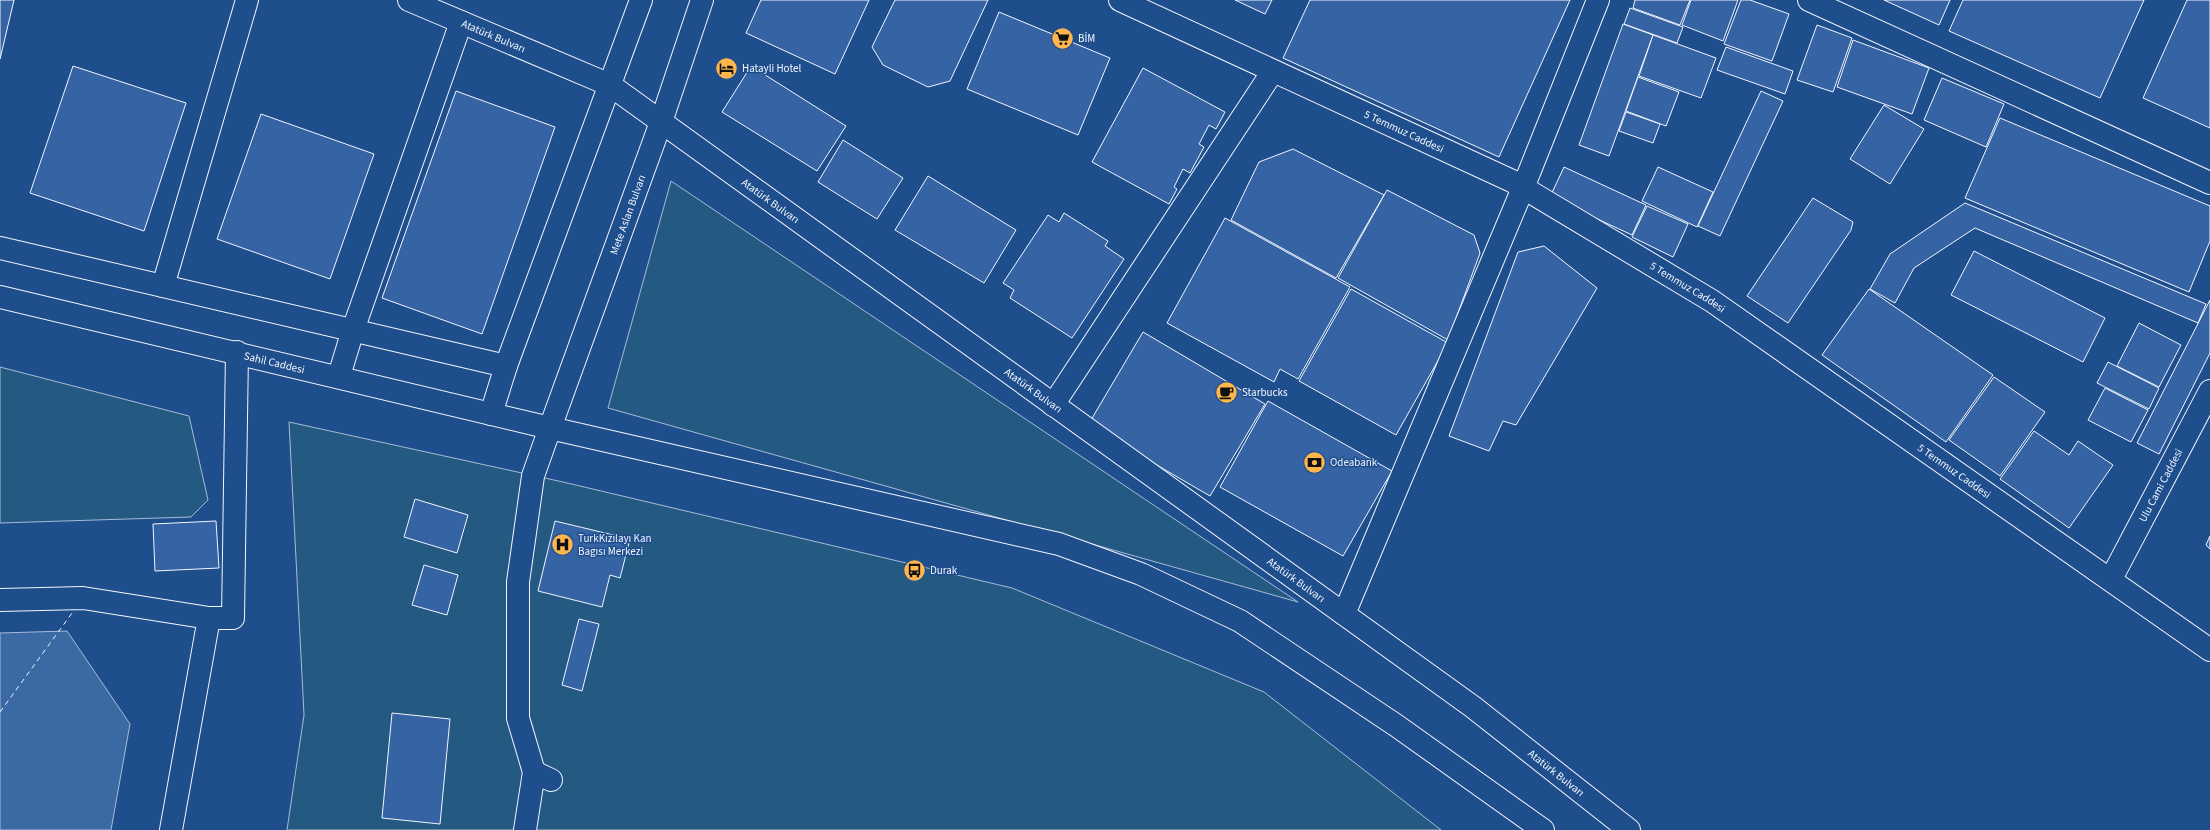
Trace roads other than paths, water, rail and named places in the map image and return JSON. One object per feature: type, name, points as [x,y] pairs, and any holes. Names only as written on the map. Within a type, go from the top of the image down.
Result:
[{"type":"street","points":[[163,286],[247,0]]},
{"type":"street","name":"Atatürk Bulvarı","points":[[409,0],[610,85],[1473,707],[1629,830]]},
{"type":"street","points":[[491,414],[506,366],[641,0]]},
{"type":"street","name":"Mete Aslan Bulvarı","points":[[525,830],[543,776],[518,718],[518,582],[533,476],[661,122],[702,0]]},
{"type":"street","name":"5 Temmuz Caddesi","points":[[1120,0],[1273,72],[1512,181],[1712,301],[2111,579],[2210,650]]},
{"type":"street","points":[[1344,614],[1523,188],[1598,0]]},
{"type":"street","points":[[1809,0],[2210,183]]},
{"type":"street","points":[[339,376],[353,330],[461,22]]},
{"type":"street","points":[[1053,405],[1273,72]]},
{"type":"street","points":[[0,248],[506,366]]},
{"type":"street","name":"Sahil Caddesi","points":[[0,297],[339,376],[550,428]]},
{"type":"street","points":[[0,600],[83,598],[209,618],[233,618],[237,352]]},
{"type":"street","name":"Ulu Cami Caddesi","points":[[2111,579],[2210,391]]},
{"type":"street","points":[[550,428],[1059,544],[1141,574],[1240,621],[1396,726],[1543,830]]},
{"type":"street","points":[[171,830],[209,618]]},
{"type":"place","name":"BİM","points":[[1063,38]]},
{"type":"place","name":"Hatayli Hotel","points":[[726,68]]},
{"type":"place","name":"Starbucks","points":[[1227,392]]},
{"type":"place","name":"Odeabank","points":[[1315,462]]},
{"type":"place","name":"TurkKızılayı Kan Bagısı Merkezi","points":[[563,544]]},
{"type":"place","name":"Durak","points":[[914,570]]}]
